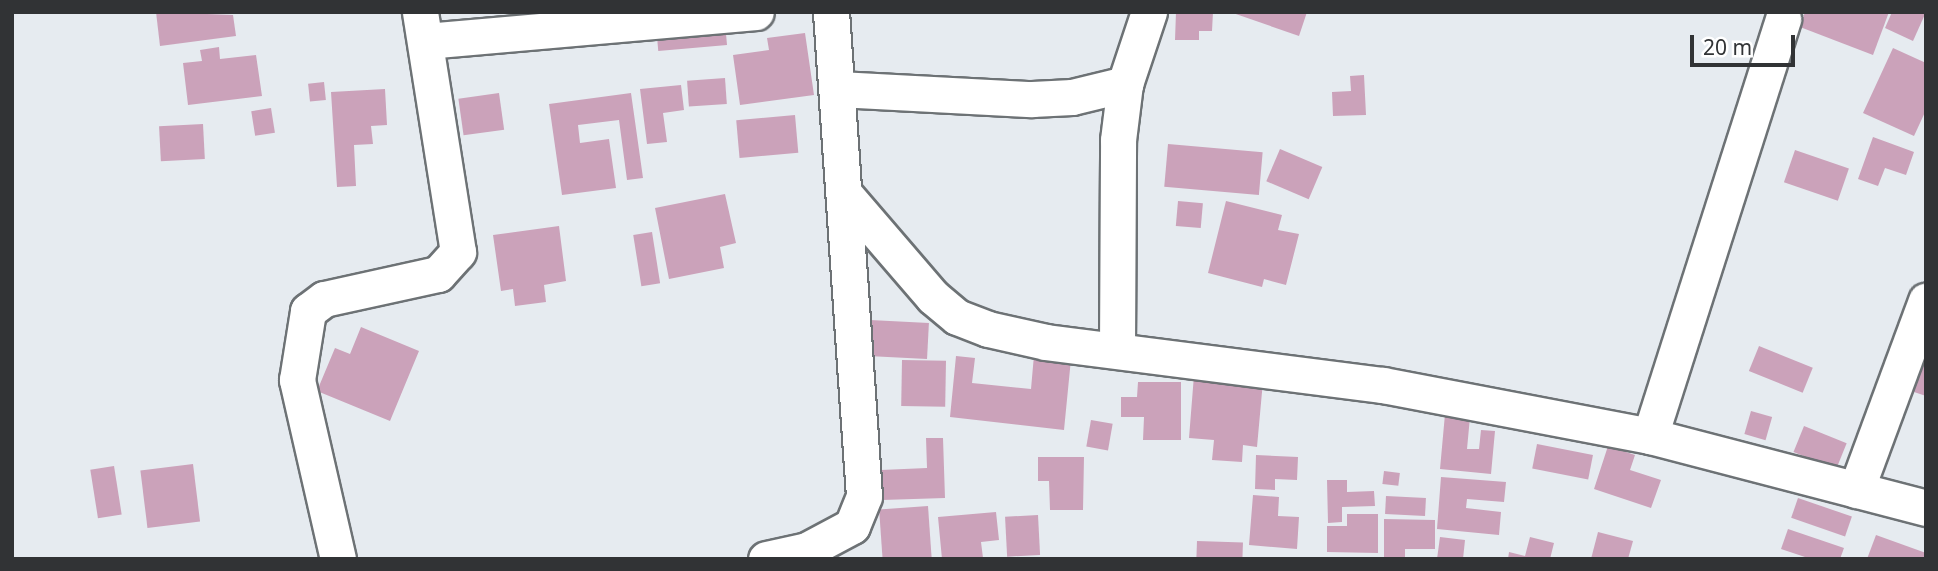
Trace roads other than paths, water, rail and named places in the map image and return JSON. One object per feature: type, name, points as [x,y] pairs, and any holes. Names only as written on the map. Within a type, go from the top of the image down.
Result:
[{"type":"street","points":[[338,559],[297,380],[300,343],[308,311],[324,299],[438,274],[458,252],[423,27],[756,12]]},
{"type":"street","points":[[766,559],[807,550],[852,526],[864,496],[847,197],[831,12]]},
{"type":"street","points":[[1117,348],[1115,183],[1125,84],[1149,12]]},
{"type":"street","points":[[1650,436],[1783,19]]},
{"type":"street","points":[[838,89],[1032,99],[1072,97],[1125,84]]},
{"type":"street","points":[[847,197],[933,297],[957,317],[1046,342],[1117,348],[1383,385],[1650,436],[1926,508]]},
{"type":"street","points":[[1856,490],[1926,301]]}]
